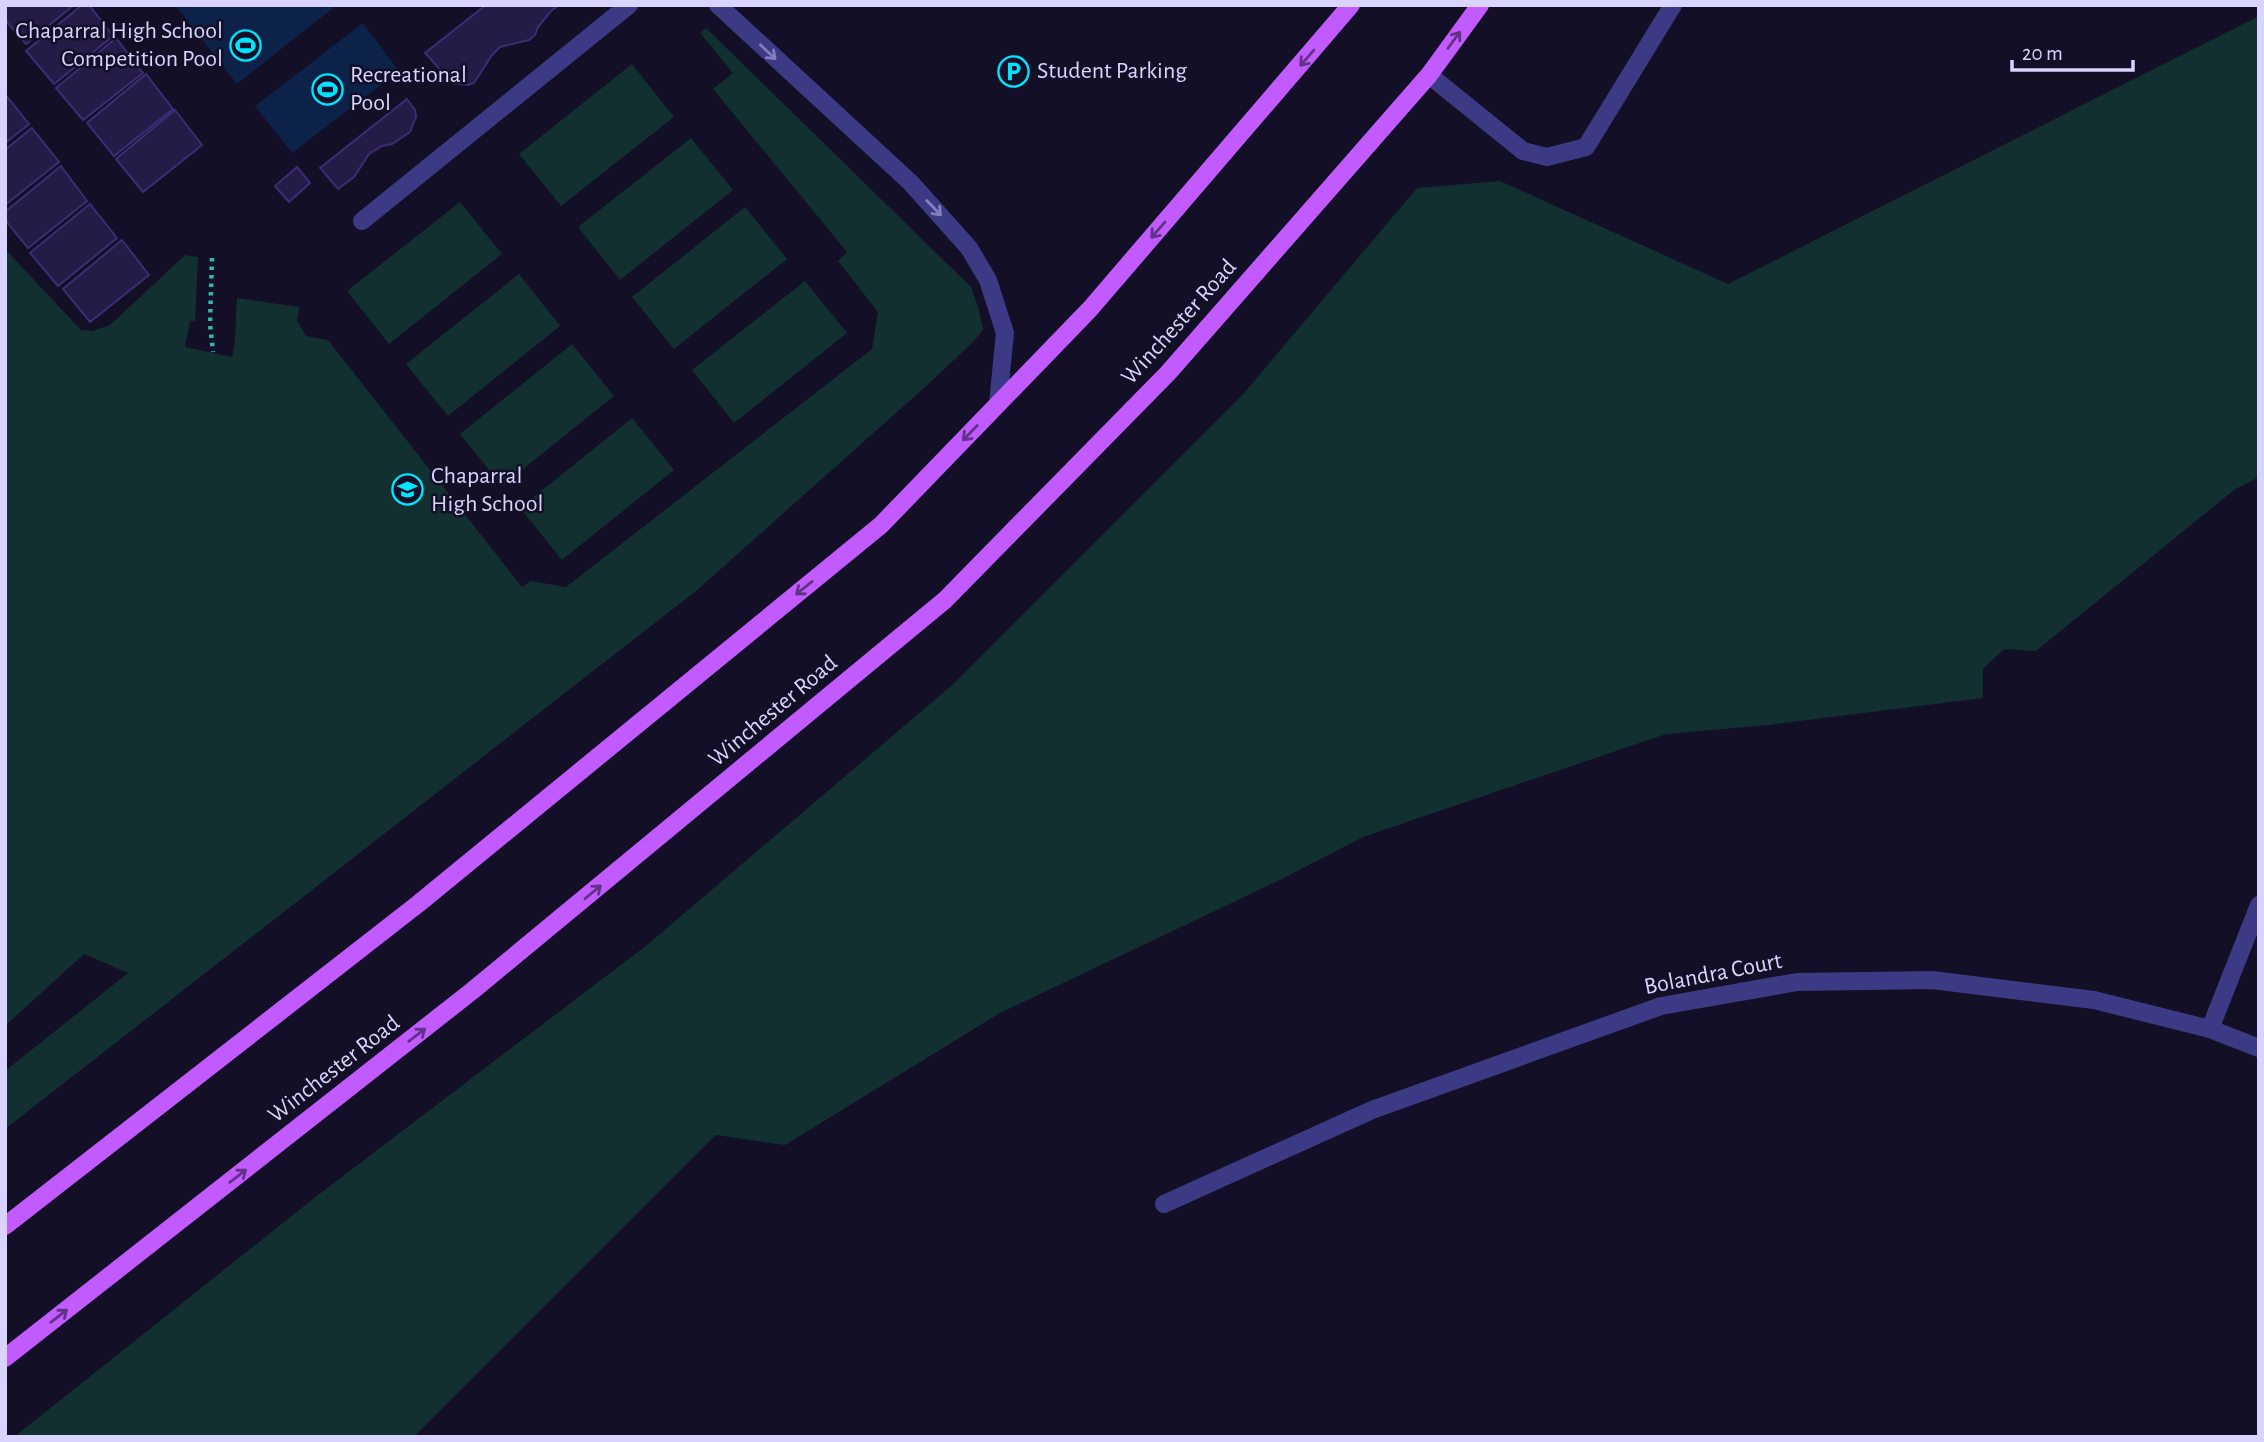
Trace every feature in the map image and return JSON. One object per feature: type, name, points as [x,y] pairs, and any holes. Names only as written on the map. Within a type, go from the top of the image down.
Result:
[{"type":"main road","points":[[5,1226],[418,904],[881,525],[1090,309],[1350,5]]},
{"type":"main road","name":"Winchester Road","points":[[5,1358],[472,992],[945,600],[1168,373],[1429,75],[1480,5]]},
{"type":"street","points":[[362,221],[629,5]]},
{"type":"street","points":[[718,5],[911,183],[969,248],[988,280],[1005,333],[998,403]]},
{"type":"street","points":[[1429,75],[1523,151],[1547,157],[1586,147],[1673,5]]},
{"type":"street","points":[[2210,1029],[2259,905]]},
{"type":"street","name":"Bolandra Court","points":[[1164,1204],[1372,1110],[1661,1006],[1797,982],[1932,981],[2094,1000],[2210,1029],[2259,1048]]},
{"type":"path","points":[[212,258],[210,324],[213,352]]},
{"type":"green space","points":[[2259,16],[2259,477],[2234,490],[2036,651],[2004,649],[1983,669],[1983,698],[1769,725],[1666,734],[1363,837],[1284,878],[1000,1013],[785,1145],[716,1135],[414,1437],[14,1437],[318,1195],[647,945],[951,686],[1245,392],[1417,188],[1500,181],[1728,284]]},
{"type":"green space","points":[[706,28],[971,287],[983,330],[924,388],[696,591],[5,1129],[5,1071],[128,973],[84,954],[5,1026],[5,249],[81,330],[92,331],[110,325],[185,255],[198,257],[195,322],[190,321],[185,347],[232,357],[237,298],[299,307],[297,320],[306,336],[328,340],[522,587],[531,581],[566,587],[872,349],[878,312],[838,261],[847,252],[713,89],[733,73],[700,33]]},
{"type":"green space","points":[[632,64],[674,117],[561,206],[519,154]]},
{"type":"green space","points":[[691,138],[733,190],[620,280],[578,227]]},
{"type":"green space","points":[[460,202],[502,254],[389,344],[347,291]]},
{"type":"green space","points":[[745,207],[787,259],[674,349],[632,297]]},
{"type":"green space","points":[[519,274],[560,326],[448,416],[406,364]]},
{"type":"green space","points":[[805,281],[847,333],[734,423],[692,370]]},
{"type":"green space","points":[[572,344],[614,396],[502,486],[460,434]]},
{"type":"green space","points":[[632,418],[674,470],[562,560],[520,508]]},
{"type":"water","name":"Chaparral High School Competition Pool","points":[[175,5],[337,5],[237,84]]},
{"type":"water","name":"Recreational Pool","points":[[363,23],[399,71],[292,153],[255,106]]},
{"type":"building","points":[[6,5],[74,5],[26,44],[5,20]]},
{"type":"building","points":[[82,5],[89,5],[113,36],[54,84],[26,51]]},
{"type":"building","points":[[486,5],[559,5],[551,11],[529,40],[500,47],[474,83],[452,83],[425,53]]},
{"type":"building","points":[[116,38],[143,73],[83,120],[56,88]]},
{"type":"building","points":[[146,74],[173,109],[114,156],[87,123]]},
{"type":"building","points":[[5,94],[29,124],[5,143]]},
{"type":"building","points":[[407,99],[415,110],[416,117],[410,132],[369,154],[354,177],[338,189],[320,168]]},
{"type":"building","points":[[175,110],[202,145],[143,192],[116,159]]},
{"type":"building","points":[[32,128],[59,162],[5,205],[5,150]]},
{"type":"building","points":[[61,166],[87,201],[28,248],[5,220],[5,212]]},
{"type":"building","points":[[297,167],[310,183],[289,202],[275,186]]},
{"type":"building","points":[[90,204],[117,238],[58,286],[30,253]]},
{"type":"building","points":[[122,240],[149,275],[90,322],[63,289]]},
{"type":"place","name":"Chaparral High School Competition Pool","points":[[246,45]]},
{"type":"place","name":"Student Parking","points":[[1014,71]]},
{"type":"place","name":"Recreational Pool","points":[[327,89]]},
{"type":"place","name":"Chaparral High School","points":[[408,490]]}]
